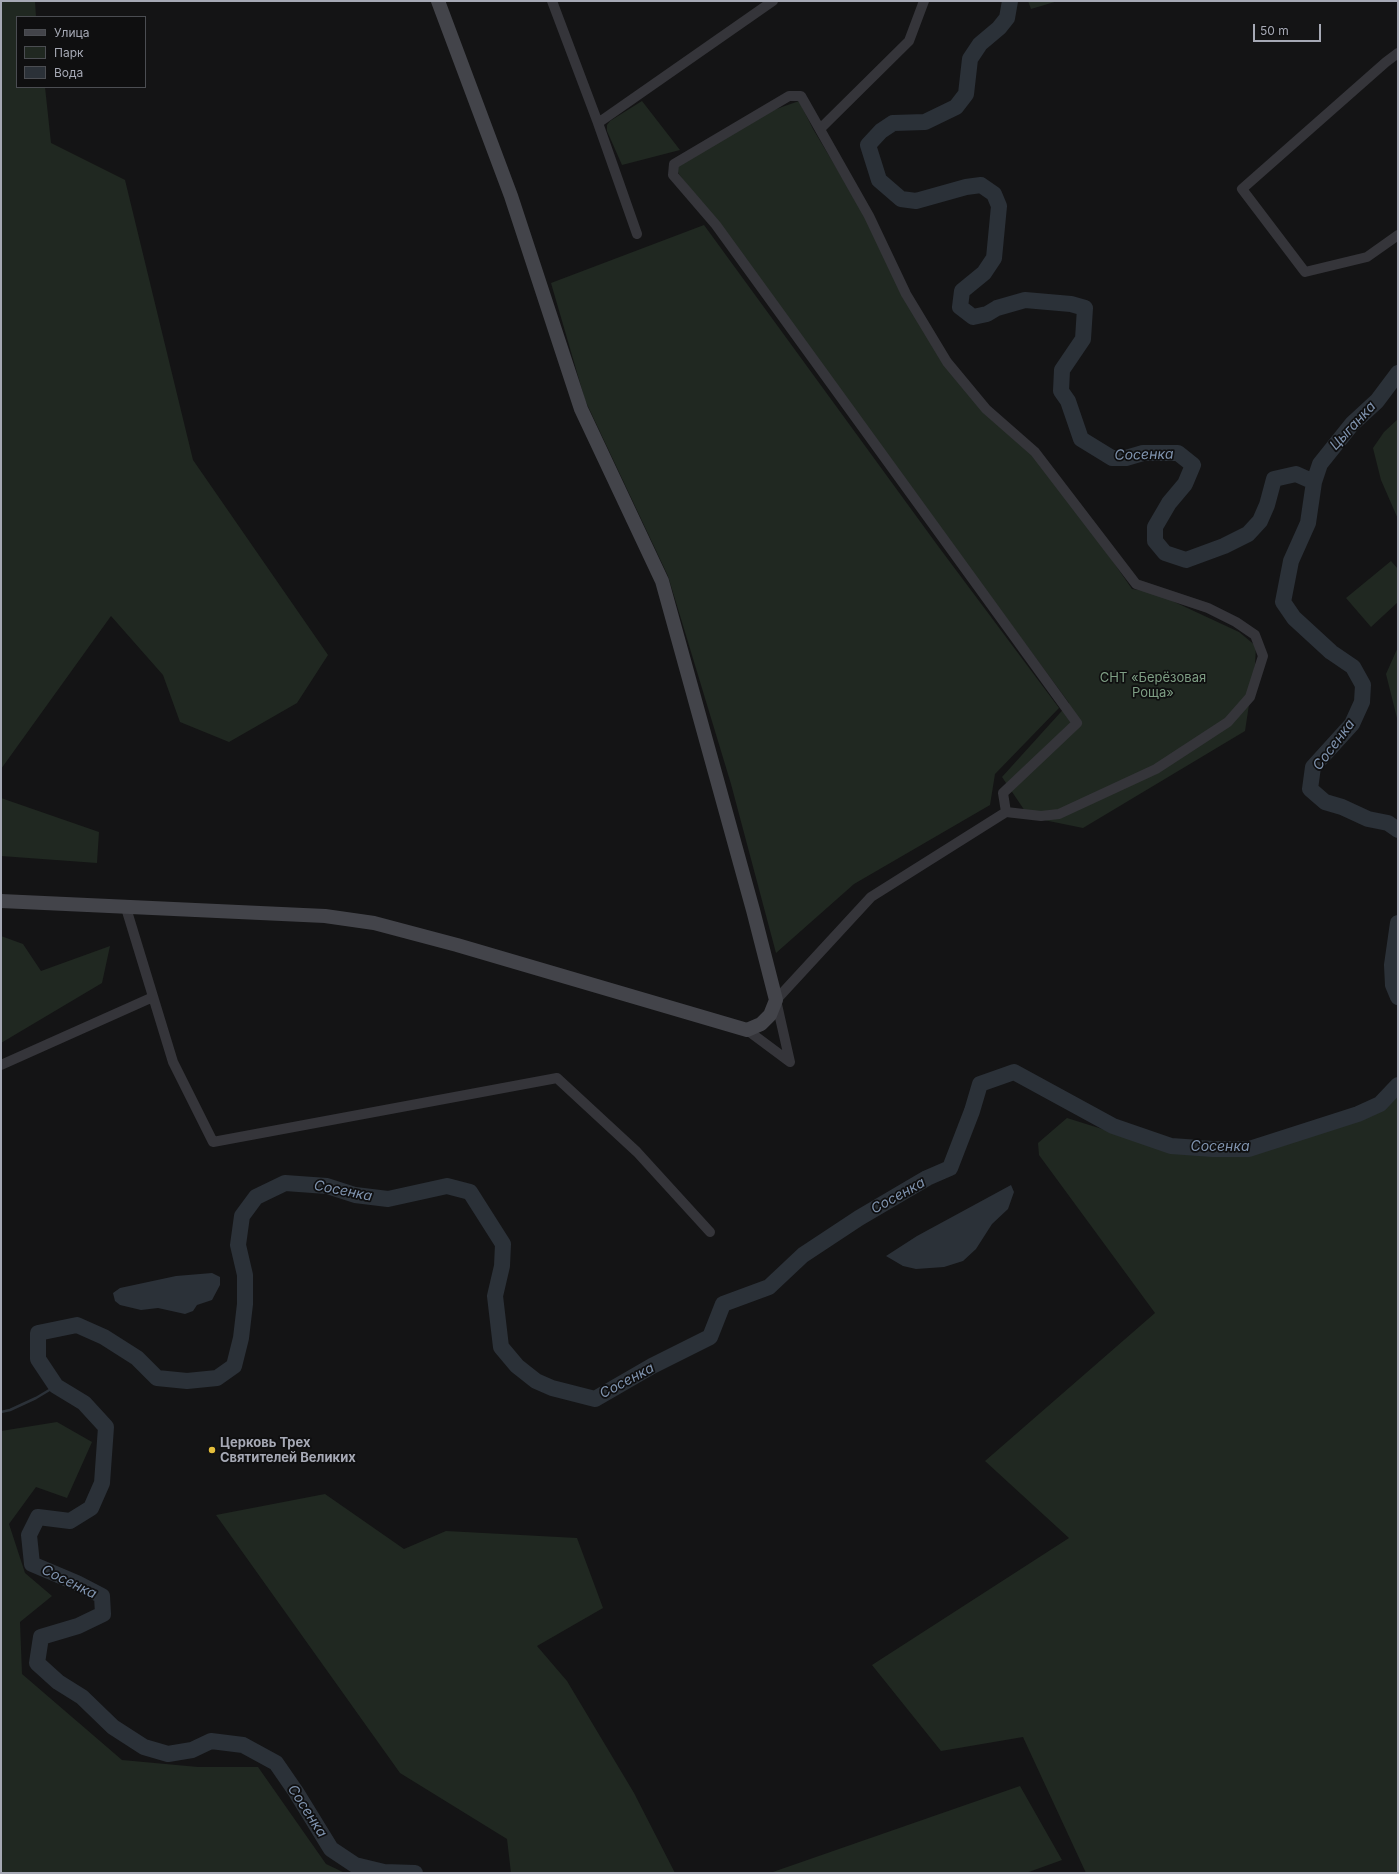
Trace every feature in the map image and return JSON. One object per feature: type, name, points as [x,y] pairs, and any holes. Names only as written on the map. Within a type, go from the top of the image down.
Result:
[{"type":"street","points":[[1,901],[126,908],[325,916],[374,923],[457,945],[747,1030],[790,1062],[740,858],[662,581],[581,409],[511,196],[438,1]]},
{"type":"street","points":[[552,1],[598,123],[637,234]]},
{"type":"street","points":[[598,123],[773,1]]},
{"type":"street","points":[[820,129],[908,41],[924,1]]},
{"type":"street","points":[[1398,53],[1242,189],[1305,272],[1367,257],[1398,235]]},
{"type":"street","points":[[747,1030],[761,1024],[770,1015],[776,1000],[871,897],[1006,812],[1041,816],[1059,814],[1156,769],[1228,722],[1250,697],[1263,656],[1255,635],[1236,622],[1208,608],[1136,584],[1035,452],[986,409],[947,362],[906,294],[870,216],[801,96],[789,96],[674,164],[673,175],[716,225],[1077,723],[1002,793],[1006,812]]},
{"type":"street","points":[[126,908],[173,1062],[213,1142],[557,1078],[637,1152],[710,1232]]},
{"type":"street","points":[[1,1065],[153,997]]},
{"type":"green space","points":[[1,1],[35,1],[36,16],[16,16],[16,88],[45,88],[51,143],[125,180],[193,460],[328,655],[297,703],[229,742],[180,722],[163,675],[111,616],[1,769]]},
{"type":"green space","points":[[1028,1],[1058,1],[1031,9]]},
{"type":"green space","points":[[642,101],[680,150],[622,165],[607,131],[607,125],[610,121]]},
{"type":"green space","name":"СНТ «Берёзовая Роща»","points":[[799,101],[813,129],[964,387],[1034,455],[1087,524],[1132,589],[1153,592],[1239,632],[1256,646],[1255,665],[1245,731],[1083,828],[1029,817],[1002,777],[1069,703],[679,174],[675,165],[765,113]]},
{"type":"green space","points":[[704,225],[938,546],[1059,708],[995,774],[990,805],[854,884],[776,953],[731,784],[668,576],[585,400],[551,283]]},
{"type":"green space","points":[[1398,419],[1398,519],[1381,480],[1373,448],[1384,432]]},
{"type":"green space","points":[[1391,561],[1398,569],[1398,602],[1371,627],[1346,598]]},
{"type":"green space","points":[[1398,647],[1398,722],[1386,674]]},
{"type":"green space","points":[[1,798],[99,832],[97,863],[1,856]]},
{"type":"green space","points":[[1,936],[23,944],[41,971],[110,946],[102,983],[1,1043]]},
{"type":"green space","points":[[1398,1089],[1398,1873],[1086,1873],[1023,1737],[941,1751],[872,1665],[1069,1538],[985,1461],[1155,1313],[1039,1155],[1038,1143],[1067,1118],[1169,1150],[1231,1153],[1251,1151],[1379,1107],[1385,1104]]},
{"type":"green space","points":[[57,1422],[92,1442],[67,1498],[36,1487],[9,1524],[25,1573],[52,1596],[20,1622],[22,1674],[122,1760],[198,1767],[258,1767],[326,1864],[345,1873],[1,1873],[1,1431]]},
{"type":"green space","points":[[325,1494],[404,1549],[446,1531],[577,1538],[603,1608],[537,1646],[567,1681],[634,1793],[675,1873],[511,1873],[507,1839],[400,1773],[216,1515]]},
{"type":"green space","points":[[1020,1786],[1062,1860],[1026,1873],[770,1873]]},
{"type":"water","points":[[1011,1185],[1014,1192],[1008,1209],[992,1224],[976,1249],[963,1261],[944,1267],[916,1269],[903,1266],[886,1256],[917,1236]]},
{"type":"water","points":[[212,1273],[220,1277],[220,1285],[212,1300],[197,1305],[193,1311],[185,1314],[158,1308],[141,1310],[120,1305],[115,1301],[113,1293],[120,1288],[176,1276]]},
{"type":"waterway","name":"Сосенка","points":[[1010,1],[1007,18],[999,28],[980,44],[970,59],[966,94],[956,107],[925,122],[893,123],[881,131],[868,145],[879,180],[901,199],[916,201],[966,187],[981,185],[994,194],[999,206],[994,258],[984,273],[962,291],[960,307],[973,317],[987,314],[997,308],[1025,300],[1071,304],[1085,308],[1083,339],[1062,370],[1061,391],[1068,401],[1081,439],[1112,458],[1126,458],[1143,453],[1178,453],[1193,465],[1185,484],[1169,503],[1155,527],[1155,541],[1165,553],[1186,560],[1224,546],[1248,534],[1260,521],[1267,505],[1274,479],[1296,474],[1314,482],[1308,523],[1291,561],[1283,602],[1294,618],[1331,652],[1353,667],[1363,685],[1362,702],[1352,724],[1313,767],[1310,789],[1325,802],[1342,807],[1368,819],[1388,823],[1398,830]]},
{"type":"waterway","name":"Цыганка","points":[[1314,482],[1320,464],[1352,424],[1377,401],[1398,373]]},
{"type":"waterway","name":"Сосенка","points":[[1398,923],[1392,965],[1393,985],[1398,997]]},
{"type":"waterway","name":"Сосенка","points":[[1392,965],[1398,966]]},
{"type":"waterway","name":"Сосенка","points":[[415,1873],[384,1872],[355,1865],[331,1849],[296,1792],[276,1763],[243,1745],[211,1741],[192,1750],[168,1754],[144,1747],[113,1727],[82,1697],[58,1682],[37,1663],[41,1637],[78,1626],[103,1614],[102,1596],[77,1583],[32,1564],[29,1535],[38,1517],[70,1521],[91,1508],[102,1483],[106,1427],[84,1403],[56,1386],[38,1359],[38,1333],[77,1325],[104,1337],[137,1358],[157,1378],[187,1381],[217,1378],[234,1366],[241,1338],[245,1304],[245,1275],[238,1245],[242,1216],[256,1197],[285,1183],[327,1186],[355,1195],[388,1199],[447,1186],[470,1192],[503,1244],[502,1266],[495,1296],[501,1347],[517,1366],[536,1381],[552,1388],[595,1399],[652,1366],[710,1337],[723,1304],[769,1287],[803,1255],[859,1218],[927,1178],[950,1168],[972,1111],[980,1084],[1014,1072],[1113,1126],[1171,1146],[1213,1149],[1249,1149],[1358,1114],[1380,1104],[1398,1085]]},
{"type":"waterway","points":[[1,1412],[10,1410],[36,1398],[56,1386]]},
{"type":"place","name":"Церковь Трех Святителей Великих","points":[[212,1450]]}]
